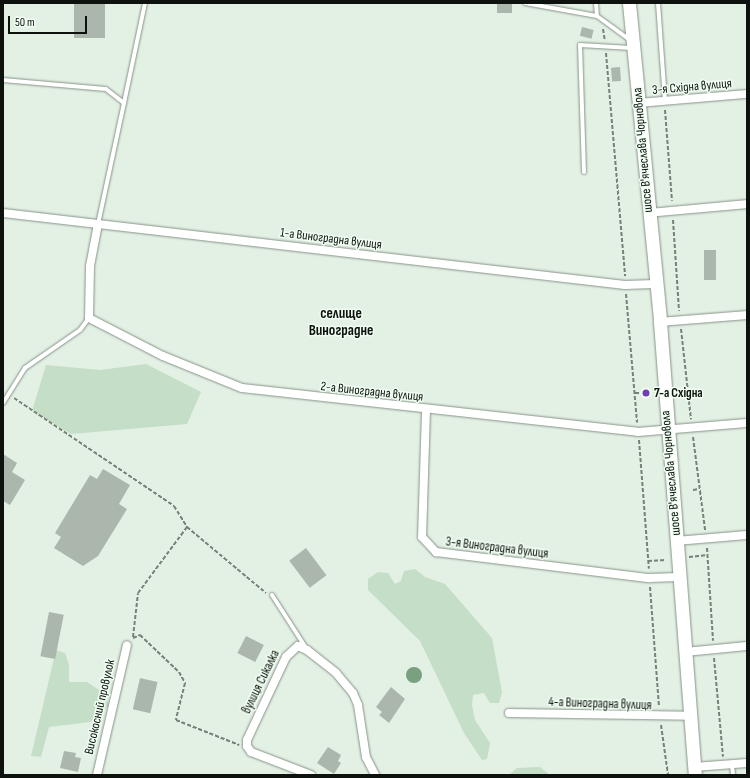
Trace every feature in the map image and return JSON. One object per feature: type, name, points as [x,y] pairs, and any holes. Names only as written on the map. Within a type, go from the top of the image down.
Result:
[{"type":"main road","name":"шосе В'ячеслава Чорновола","points":[[629,3],[648,213],[660,322],[694,771]]},
{"type":"street","name":"3-я Східна вулиця","points":[[639,103],[747,94]]},
{"type":"street","points":[[648,213],[747,204]]},
{"type":"street","name":"1-а Виноградна вулиця","points":[[3,213],[626,286],[655,284]]},
{"type":"street","points":[[89,318],[90,266],[98,224]]},
{"type":"street","points":[[660,322],[747,315]]},
{"type":"street","name":"2-а Виноградна вулиця","points":[[89,318],[164,356],[242,388],[426,411],[638,432],[747,423]]},
{"type":"street","name":"3-я Виноградна вулиця","points":[[426,411],[422,537],[428,547],[444,555],[650,578],[679,577]]},
{"type":"street","points":[[676,540],[747,535]]},
{"type":"street","name":"Високосний провулок","points":[[97,775],[127,645]]},
{"type":"street","name":"вулиця Сикалка","points":[[249,750],[247,740],[290,650],[298,646],[307,650]]},
{"type":"street","points":[[685,652],[747,646]]},
{"type":"street","points":[[307,650],[336,673],[353,694],[358,706],[366,757],[374,775]]},
{"type":"street","name":"4-а Виноградна вулиця","points":[[509,713],[660,718],[690,716]]},
{"type":"street","points":[[249,750],[311,775]]},
{"type":"street","points":[[694,771],[724,765],[747,763]]},
{"type":"lane","points":[[98,224],[145,3]]},
{"type":"lane","points":[[525,3],[597,16],[633,45]]},
{"type":"lane","points":[[596,3],[597,16]]},
{"type":"lane","points":[[658,3],[665,101]]},
{"type":"lane","points":[[584,172],[580,45],[633,45]]},
{"type":"lane","points":[[3,80],[106,89],[124,103]]},
{"type":"lane","points":[[3,403],[25,368],[80,330],[89,318]]},
{"type":"lane","points":[[272,596],[307,650]]},
{"type":"lane","points":[[732,764],[733,775]]},
{"type":"path","points":[[606,46],[650,578],[660,718],[668,775]]},
{"type":"path","points":[[665,101],[672,211]]},
{"type":"path","points":[[634,394],[646,393]]},
{"type":"path","points":[[8,394],[116,464],[174,506],[187,527],[238,573],[272,596]]},
{"type":"path","points":[[693,490],[699,489]]},
{"type":"path","points":[[133,638],[138,593],[187,527]]},
{"type":"path","points":[[688,557],[708,555]]},
{"type":"path","points":[[648,561],[666,560]]},
{"type":"path","points":[[127,645],[133,638],[140,635],[178,672],[185,682],[176,720],[249,750]]},
{"type":"path","points":[[714,649],[724,765]]},
{"type":"shaded area","points":[[146,364],[201,392],[187,424],[71,434],[32,411],[46,365],[100,370]]},
{"type":"shaded area","points":[[415,569],[425,577],[445,584],[492,638],[502,692],[499,703],[490,703],[484,693],[473,695],[472,705],[475,720],[490,743],[487,759],[482,760],[464,733],[420,641],[368,590],[368,579],[378,572],[388,573],[395,584],[401,581],[404,571]]},
{"type":"shaded area","points":[[56,650],[65,653],[69,665],[69,682],[87,682],[105,694],[109,705],[90,722],[49,727],[41,757],[31,756]]},
{"type":"shaded area","points":[[411,667],[417,667],[422,672],[420,681],[417,683],[411,683],[406,678],[406,672]]},
{"type":"shaded area","points":[[540,767],[550,775],[509,775],[517,768]]},
{"type":"building","points":[[74,3],[105,3],[105,38],[74,38]]},
{"type":"building","points":[[497,3],[512,3],[512,13],[497,13]]},
{"type":"building","points":[[582,27],[594,30],[591,39],[580,36]]},
{"type":"building","points":[[620,67],[621,81],[612,82],[611,68]]},
{"type":"building","points":[[704,250],[716,250],[716,280],[704,280]]},
{"type":"building","points":[[3,454],[17,463],[12,472],[25,480],[10,505],[3,501]]},
{"type":"building","points":[[103,469],[130,485],[119,504],[127,509],[98,556],[83,566],[54,548],[61,537],[55,533],[90,475],[97,479]]},
{"type":"building","points":[[306,548],[326,575],[310,588],[289,561]]},
{"type":"building","points":[[49,612],[64,615],[55,659],[40,656]]},
{"type":"building","points":[[246,636],[264,645],[255,662],[237,653]]},
{"type":"building","points":[[140,678],[158,682],[150,713],[133,709]]},
{"type":"building","points":[[391,687],[405,699],[389,723],[379,715],[382,712],[376,707]]},
{"type":"building","points":[[328,747],[341,755],[338,761],[341,763],[334,774],[317,763]]},
{"type":"building","points":[[64,751],[76,753],[75,757],[81,758],[78,772],[60,768]]},
{"type":"place","name":"7-а Східна","points":[[646,393]]},
{"type":"district","name":"селище Виноградне","points":[[341,322]]}]
